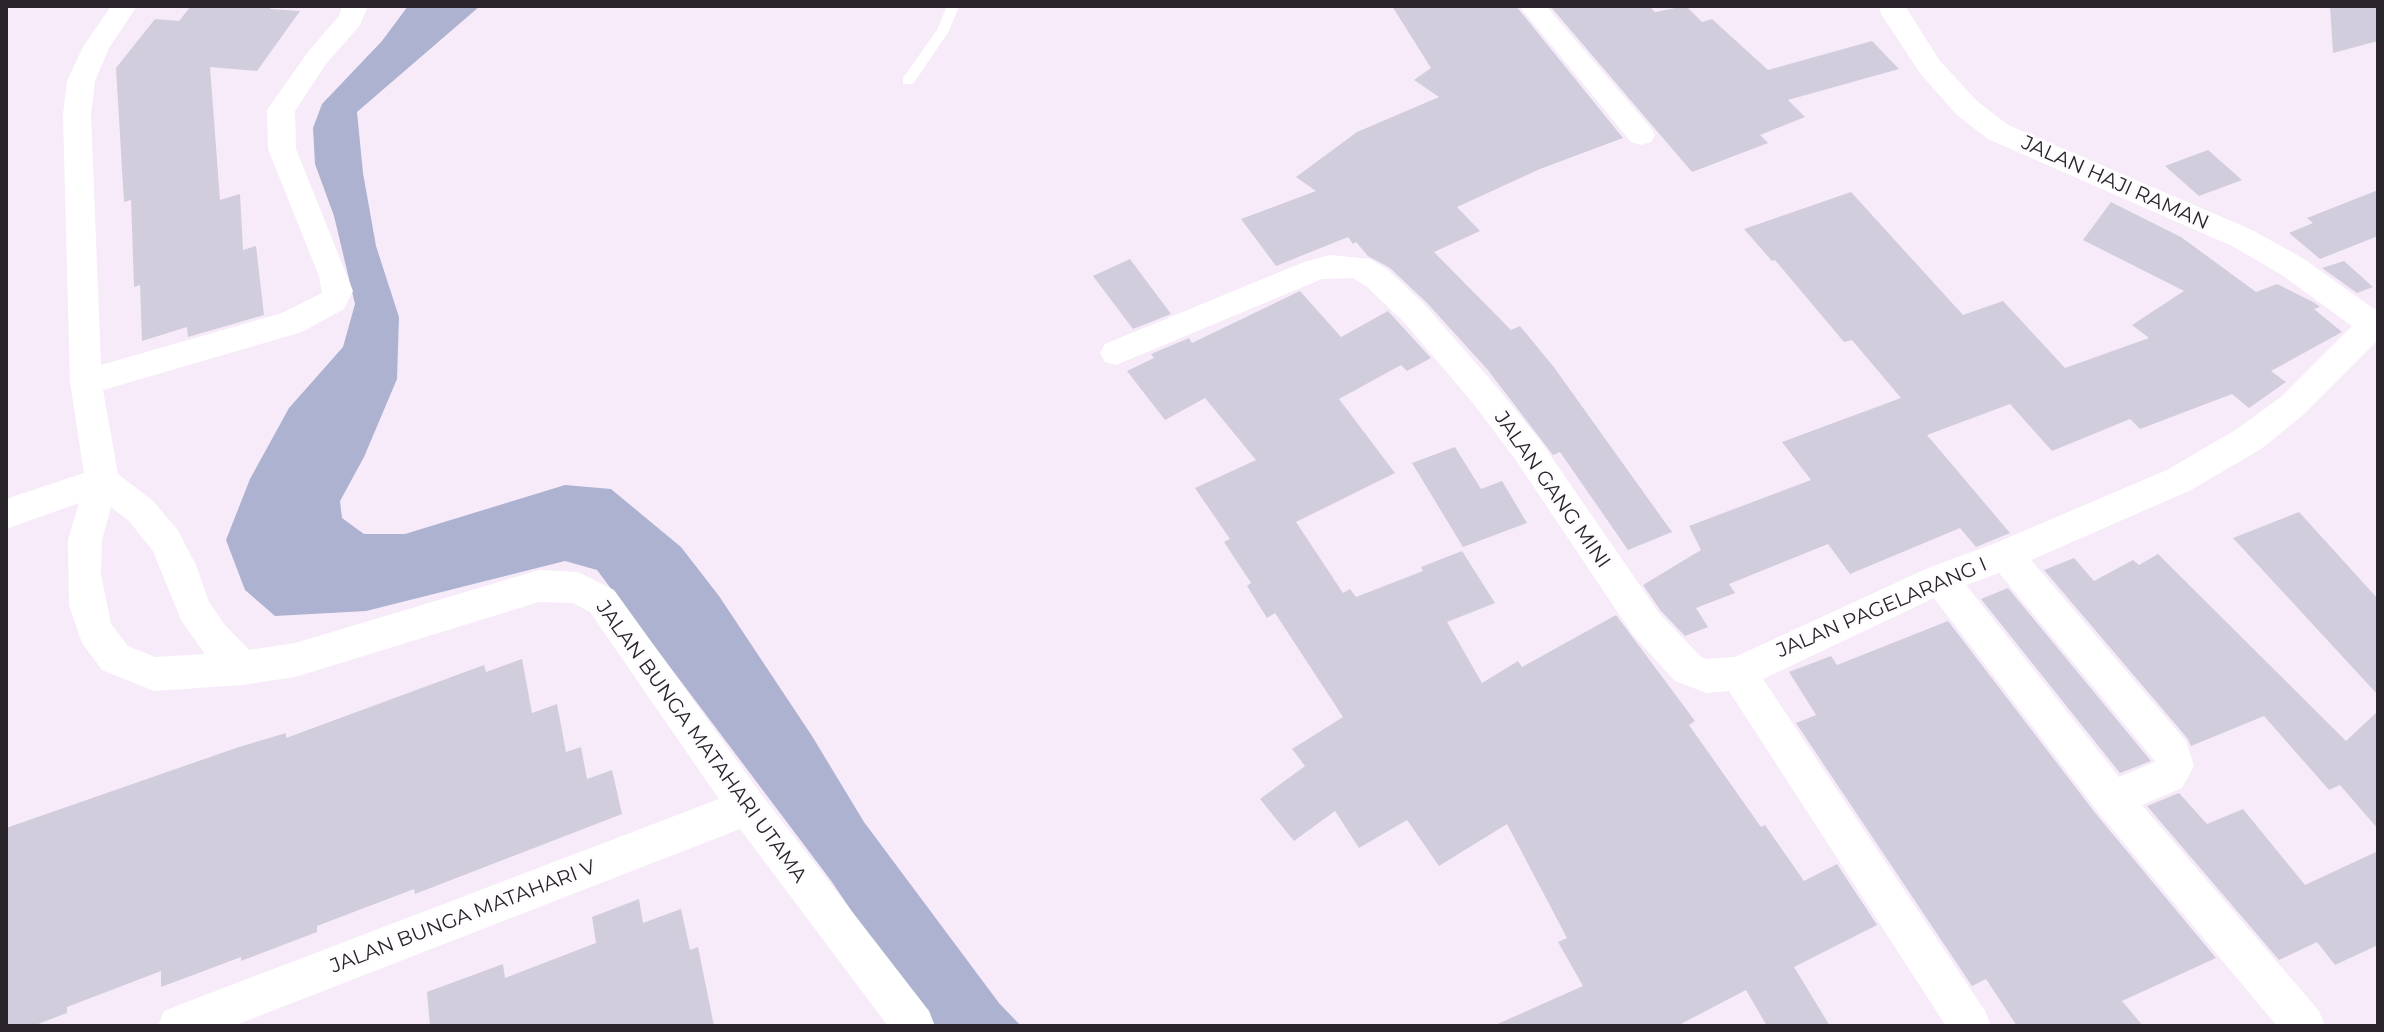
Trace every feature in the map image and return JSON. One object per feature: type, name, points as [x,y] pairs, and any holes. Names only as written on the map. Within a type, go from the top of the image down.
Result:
[{"type":"street","points":[[86,382],[291,323],[333,301],[338,291],[334,276],[282,149],[281,110],[317,58],[351,19],[355,6]]},
{"type":"street","points":[[1532,6],[1641,135]]},
{"type":"street","name":"JALAN HAJI RAMAN","points":[[1892,6],[1894,14],[1930,67],[1967,108],[1998,132],[2242,238],[2293,267],[2375,322]]},
{"type":"street","points":[[123,7],[96,47],[81,81],[77,115],[86,382],[102,481],[141,511],[165,540],[179,565],[194,609],[211,635],[242,668]]},
{"type":"street","name":"JALAN GANG MINI","points":[[1116,353],[1315,270],[1330,266],[1359,267],[1377,278],[1414,313],[1484,394],[1527,449],[1646,624],[1672,656],[1688,669],[1707,676],[1738,673]]},
{"type":"street","name":"JALAN PAGELARANG I","points":[[1738,673],[1940,579],[2005,555],[2179,480],[2249,439],[2292,406],[2375,322]]},
{"type":"street","points":[[6,514],[102,481]]},
{"type":"street","name":"JALAN BUNGA MATAHARI UTAMA","points":[[102,481],[85,552],[87,605],[95,632],[115,658],[154,674],[242,668],[295,660],[539,586],[578,588],[602,601],[747,807],[914,1026]]},
{"type":"street","points":[[2005,555],[2173,754],[2175,766],[2169,775],[2112,799]]},
{"type":"street","points":[[1940,579],[2112,799],[2304,1026]]},
{"type":"street","points":[[1738,673],[1970,1026]]},
{"type":"street","name":"JALAN BUNGA MATAHARI V","points":[[179,1026],[747,807]]},
{"type":"lane","points":[[908,81],[943,31],[953,6]]},
{"type":"water","points":[[408,6],[480,6],[357,112],[363,173],[376,246],[399,317],[397,379],[364,457],[340,501],[342,518],[364,534],[405,534],[565,485],[611,489],[681,547],[719,596],[812,736],[864,822],[999,1003],[1021,1026],[929,1026],[832,882],[597,570],[565,561],[366,611],[275,616],[245,590],[226,540],[250,479],[289,408],[343,347],[355,304],[334,216],[315,164],[313,128],[322,104],[382,41]]},
{"type":"building","points":[[191,6],[272,6],[270,9],[300,11],[257,71],[210,67],[220,200],[240,194],[243,250],[256,246],[264,315],[188,337],[187,327],[142,341],[140,285],[134,287],[131,200],[124,202],[116,68],[155,19],[179,21]]},
{"type":"building","points":[[1392,6],[1516,6],[1623,138],[1540,169],[1457,207],[1480,231],[1434,252],[1511,330],[1520,326],[1553,366],[1672,532],[1628,550],[1560,452],[1553,455],[1487,369],[1427,303],[1390,268],[1368,256],[1356,242],[1353,244],[1348,237],[1276,266],[1241,219],[1316,191],[1296,177],[1357,132],[1439,97],[1414,80],[1431,68]]},
{"type":"building","points":[[1550,6],[1649,6],[1655,12],[1686,6],[1702,22],[1712,19],[1768,70],[1872,41],[1899,69],[1788,100],[1805,117],[1760,135],[1768,143],[1692,172]]},
{"type":"building","points":[[2330,6],[2378,6],[2378,41],[2333,53]]},
{"type":"building","points":[[2208,150],[2242,180],[2199,196],[2165,166]]},
{"type":"building","points":[[2378,190],[2378,236],[2320,259],[2289,233],[2313,223],[2307,218]]},
{"type":"building","points":[[1851,192],[1963,315],[2003,301],[2065,368],[2149,338],[2132,325],[2184,291],[2083,240],[2111,202],[2181,237],[2256,292],[2277,284],[2315,303],[2320,307],[2314,309],[2342,332],[2271,371],[2286,382],[2249,408],[2232,394],[2140,429],[2130,419],[2052,451],[2010,404],[1927,435],[2010,533],[1976,547],[1960,528],[1850,574],[1828,544],[1729,584],[1735,593],[1696,608],[1708,627],[1685,636],[1661,611],[1643,585],[1701,550],[1689,526],[1811,480],[1782,442],[1901,398],[1852,340],[1844,342],[1775,260],[1772,261],[1744,229]]},
{"type":"building","points":[[1130,259],[1171,314],[1133,329],[1093,276]]},
{"type":"building","points":[[2344,261],[2373,287],[2357,293],[2322,268]]},
{"type":"building","points":[[1300,291],[1341,337],[1388,311],[1431,358],[1407,371],[1401,365],[1339,399],[1395,473],[1296,522],[1343,593],[1350,589],[1356,597],[1423,571],[1421,567],[1462,551],[1495,603],[1447,622],[1482,683],[1518,661],[1522,667],[1616,615],[1695,721],[1689,725],[1761,827],[1765,825],[1804,881],[1837,864],[1877,925],[1794,967],[1830,1026],[1767,1026],[1746,990],[1677,1026],[1493,1026],[1583,986],[1558,942],[1567,938],[1507,824],[1439,866],[1407,820],[1359,848],[1335,811],[1294,841],[1260,799],[1305,766],[1292,749],[1343,717],[1275,613],[1267,618],[1247,586],[1251,583],[1224,542],[1230,539],[1195,488],[1256,460],[1205,398],[1165,420],[1127,371],[1154,358],[1151,354],[1189,338],[1192,343]]},
{"type":"building","points":[[1455,447],[1481,489],[1502,481],[1527,523],[1463,547],[1412,463]]},
{"type":"building","points":[[2299,512],[2378,599],[2378,695],[2233,538]]},
{"type":"building","points":[[2158,554],[2346,741],[2378,711],[2378,829],[2340,785],[2329,790],[2264,716],[2191,746],[2044,570],[2074,558],[2094,581],[2133,560],[2139,565]]},
{"type":"building","points":[[2008,588],[2151,761],[2120,773],[1981,599]]},
{"type":"building","points":[[1948,621],[2096,814],[2216,958],[2122,1001],[2143,1026],[2017,1026],[1986,979],[1972,986],[1796,723],[1816,715],[1789,672],[1831,656],[1837,665]]},
{"type":"building","points":[[522,659],[532,713],[557,704],[566,752],[581,747],[587,779],[612,770],[622,814],[415,894],[414,889],[317,926],[317,932],[241,961],[241,957],[161,987],[161,971],[67,1007],[67,1013],[33,1026],[6,1026],[6,828],[239,747],[286,733],[286,738],[484,665],[486,672]]},
{"type":"building","points":[[2179,793],[2207,824],[2243,809],[2305,885],[2378,851],[2378,945],[2335,965],[2317,942],[2279,960],[2147,806]]},
{"type":"building","points":[[639,899],[643,923],[681,909],[690,950],[698,947],[714,1026],[430,1026],[427,992],[503,964],[505,978],[596,943],[592,917]]}]
